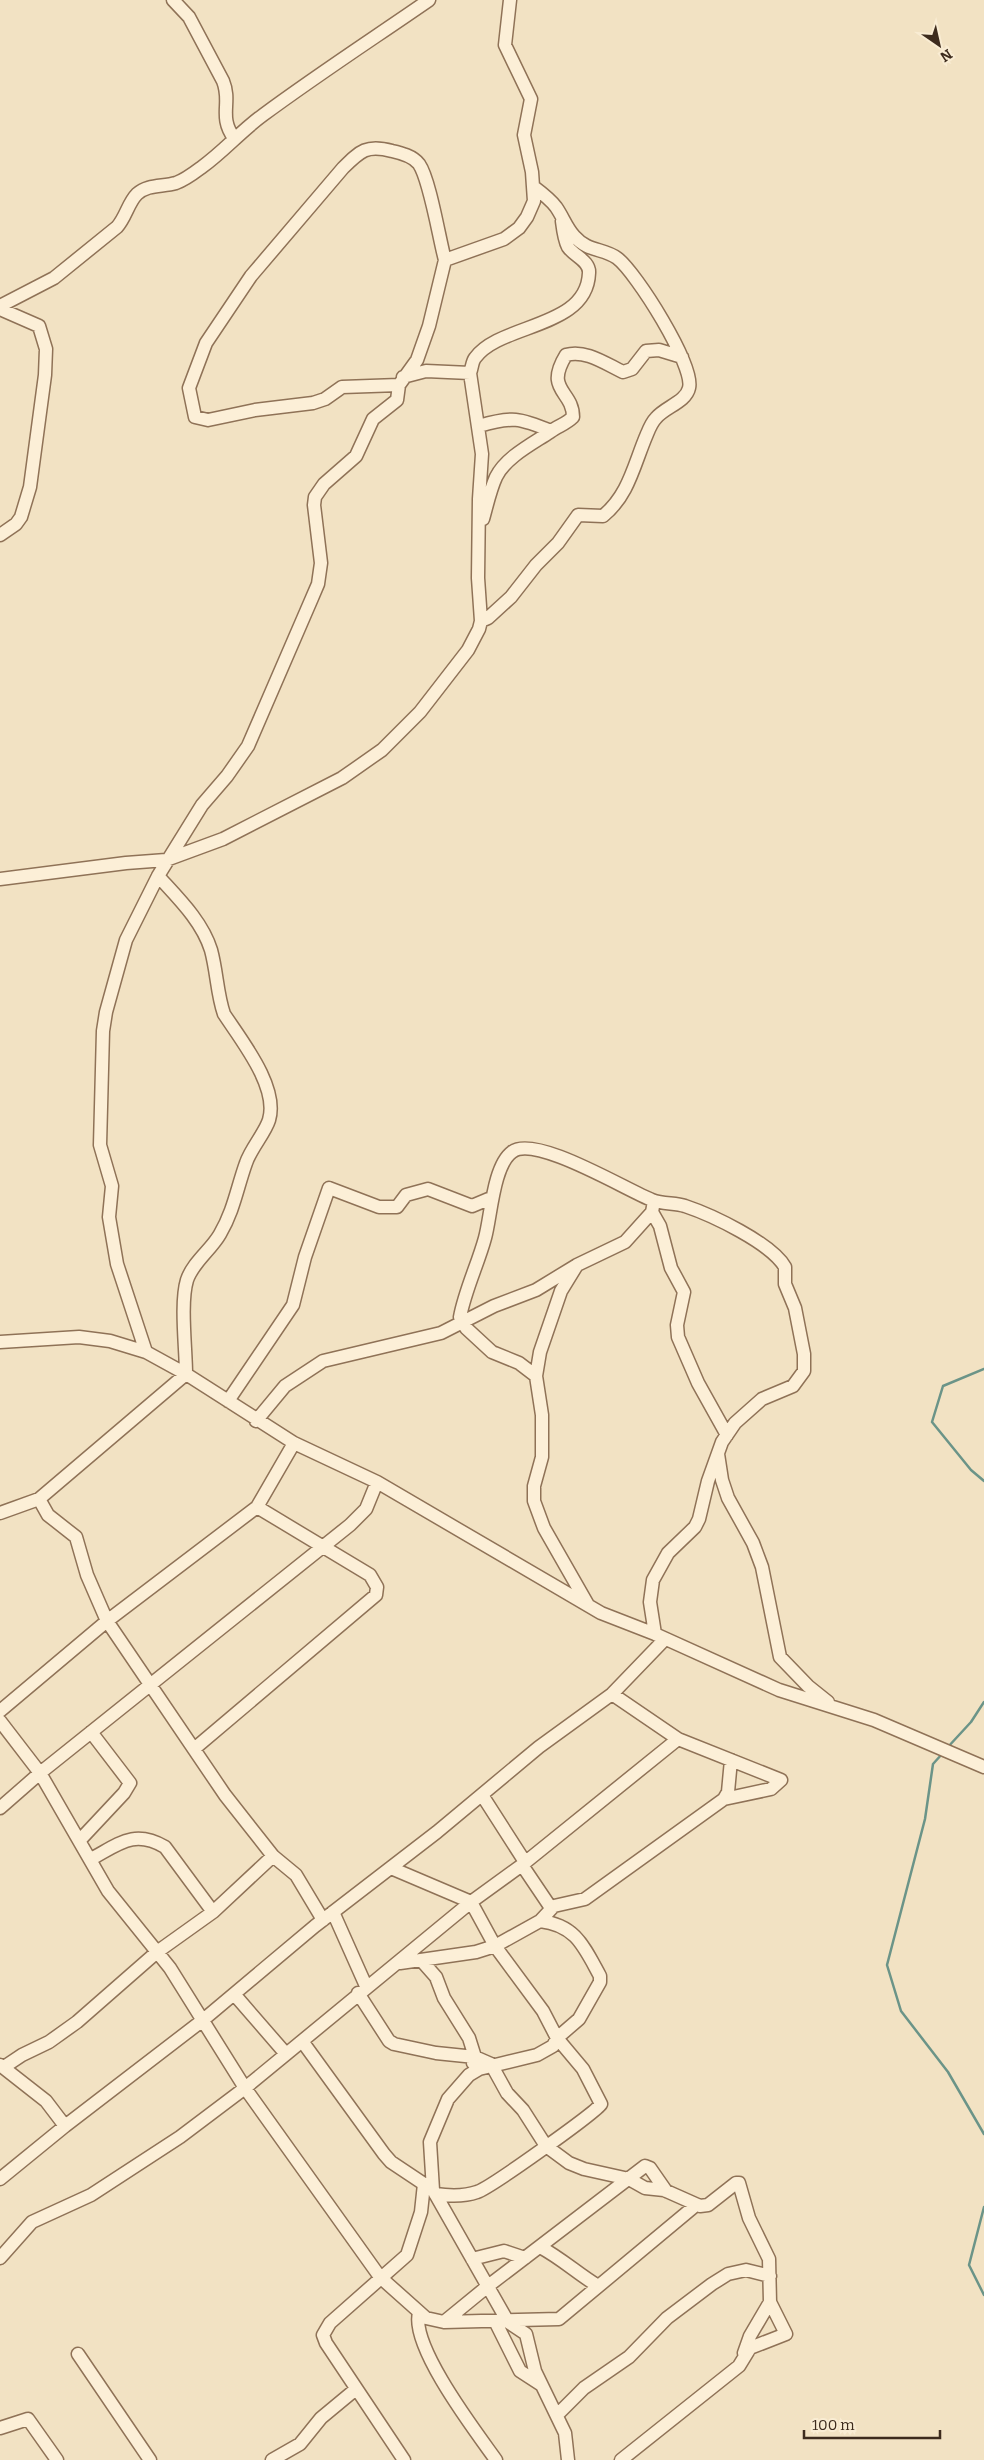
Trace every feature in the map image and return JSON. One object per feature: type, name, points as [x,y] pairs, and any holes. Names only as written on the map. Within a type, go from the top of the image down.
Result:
[{"type":"street","points":[[173,0],[189,17],[223,81],[226,92],[226,123],[234,138]]},
{"type":"street","points":[[0,308],[65,270],[117,227],[124,219],[130,202],[141,191],[146,188],[177,182],[189,176],[217,156],[234,138],[262,115],[430,0]]},
{"type":"street","points":[[445,260],[465,251],[496,243],[519,228],[528,216],[534,201],[534,187],[524,135],[531,99],[504,45],[510,0]]},
{"type":"street","points":[[146,1352],[117,1264],[109,1217],[112,1186],[100,1145],[103,1040],[106,1012],[126,940],[166,860],[212,792],[227,776],[248,746],[315,591],[321,563],[314,505],[318,490],[356,456],[369,424],[397,400],[401,381],[416,360],[429,326],[445,260],[429,193],[419,164],[406,154],[376,147],[360,151],[342,168],[245,285],[206,343],[189,388],[196,417],[208,420],[255,410],[313,404],[325,399],[337,388],[401,381],[426,371],[470,373]]},
{"type":"street","points":[[0,879],[126,863],[166,860],[224,839],[265,816],[342,778],[382,750],[420,712],[468,650],[479,630],[481,621],[478,578],[482,454],[470,373],[474,360],[484,350],[552,318],[581,299],[589,275],[589,268],[568,246],[562,221],[554,204],[534,187]]},
{"type":"street","points":[[481,621],[488,618],[511,597],[536,565],[554,547],[578,515],[603,516],[613,508],[623,494],[655,418],[684,397],[689,388],[690,377],[682,357],[652,301],[618,259],[583,244],[575,238],[562,221]]},
{"type":"street","points":[[0,308],[39,326],[46,349],[33,469],[26,502],[21,517],[16,524],[0,535]]},
{"type":"street","points":[[479,533],[497,476],[520,452],[573,418],[573,410],[558,385],[557,374],[566,355],[574,352],[589,356],[622,372],[632,369],[646,350],[659,350],[682,357]]},
{"type":"street","points":[[479,426],[502,419],[515,419],[551,431]]},
{"type":"street","points":[[158,876],[185,906],[204,934],[211,949],[224,1014],[260,1068],[270,1112],[267,1125],[248,1158],[232,1213],[213,1246],[194,1267],[187,1279],[184,1293],[186,1374]]},
{"type":"street","points":[[461,1322],[462,1308],[486,1237],[491,1198],[506,1157],[516,1149],[534,1148],[589,1169],[653,1207],[686,1206],[726,1223],[748,1236],[775,1256],[785,1267],[785,1284],[795,1308],[804,1354],[804,1371],[793,1386],[762,1399],[735,1423],[717,1452],[700,1519],[695,1527],[668,1553],[653,1580],[650,1602],[660,1637]]},
{"type":"street","points":[[228,1401],[293,1305],[305,1257],[329,1188],[379,1207],[397,1207],[406,1195],[428,1189],[472,1206],[491,1198]]},
{"type":"street","points":[[256,1421],[285,1386],[323,1361],[429,1338],[494,1306],[530,1293],[577,1265],[625,1242],[653,1207]]},
{"type":"street","points":[[653,1207],[671,1268],[684,1292],[677,1325],[678,1338],[698,1383],[727,1435]]},
{"type":"street","points":[[577,1265],[552,1311],[540,1352],[536,1376],[542,1416],[542,1450],[541,1467],[534,1486],[534,1502],[544,1528],[588,1605]]},
{"type":"street","points":[[461,1322],[492,1352],[519,1363],[536,1376]]},
{"type":"street","points":[[0,1342],[79,1337],[110,1341],[146,1352],[186,1374],[256,1421],[294,1443],[377,1482],[601,1613],[779,1690],[874,1720],[984,1767]]},
{"type":"street","points":[[0,1513],[40,1499],[186,1374]]},
{"type":"street","points":[[0,1711],[107,1621],[257,1508],[294,1443]]},
{"type":"street","points":[[717,1452],[722,1480],[728,1498],[753,1543],[762,1567],[780,1657],[808,1686],[834,1707]]},
{"type":"street","points":[[0,1808],[40,1773],[360,1516],[366,1509],[377,1482]]},
{"type":"street","points":[[40,1499],[48,1515],[76,1536],[86,1575],[107,1621],[239,1815],[273,1856],[296,1875],[323,1920]]},
{"type":"street","points":[[194,1749],[369,1603],[376,1595],[377,1587],[370,1575],[257,1508]]},
{"type":"street","points":[[0,2180],[66,2126],[204,2020],[323,1920],[482,1795],[539,1747],[612,1694],[660,1637]]},
{"type":"street","points":[[612,1694],[678,1739],[781,1780],[771,1790],[724,1799]]},
{"type":"street","points":[[0,1721],[40,1773],[108,1891],[157,1952],[204,2020],[246,2088],[380,2277],[419,2313],[433,2321],[444,2322],[556,2320],[696,2204]]},
{"type":"street","points":[[80,1840],[124,1793],[130,1783],[91,1732]]},
{"type":"street","points":[[0,2258],[32,2222],[91,2196],[180,2136],[246,2088],[362,1990],[399,1963],[471,1902],[523,1863],[678,1739]]},
{"type":"street","points":[[399,1963],[476,1952],[495,1946],[540,1921],[557,1904],[584,1900],[724,1799],[728,1792],[731,1760]]},
{"type":"street","points":[[482,1795],[551,1908]]},
{"type":"street","points":[[91,1859],[130,1838],[140,1837],[156,1842],[165,1847],[176,1860],[212,1912]]},
{"type":"street","points":[[66,2126],[46,2101],[2,2066],[49,2042],[77,2022],[157,1952],[212,1912],[273,1856]]},
{"type":"street","points":[[302,2041],[391,2162],[431,2189],[454,2196],[477,2192],[546,2146],[601,2105],[583,2069],[557,2038],[543,2011],[495,1946],[471,1902],[390,1868]]},
{"type":"street","points":[[333,1912],[362,1990],[389,2041],[394,2044],[436,2053],[475,2057],[491,2064],[507,2093],[526,2114],[546,2146],[569,2163],[584,2169],[629,2179],[645,2188],[666,2191],[696,2204],[708,2205],[738,2182],[749,2218],[769,2259],[770,2302],[786,2334],[750,2348],[739,2366],[621,2460]]},
{"type":"street","points":[[469,2075],[491,2064],[537,2054],[553,2046],[557,2038],[578,2019],[597,1990],[601,1978],[581,1941],[558,1925],[540,1921]]},
{"type":"street","points":[[404,2460],[326,2343],[324,2335],[330,2323],[407,2255],[421,2212],[431,2189],[431,2137],[444,2104],[469,2075],[475,2057],[469,2038],[444,1998],[436,1977],[421,1960]]},
{"type":"street","points":[[234,1994],[286,2054]]},
{"type":"street","points":[[444,2322],[640,2169],[647,2166],[666,2191]]},
{"type":"street","points":[[431,2189],[508,2322],[528,2337],[533,2363],[540,2384],[565,2433],[568,2460]]},
{"type":"street","points":[[540,2247],[557,2256],[575,2273],[598,2286]]},
{"type":"street","points":[[472,2259],[504,2251],[525,2258]]},
{"type":"street","points":[[557,2415],[584,2388],[629,2357],[667,2318],[712,2284],[728,2274],[746,2270],[770,2276]]},
{"type":"street","points":[[739,2366],[750,2336],[770,2302]]},
{"type":"street","points":[[419,2313],[417,2324],[430,2359],[462,2412],[496,2460]]},
{"type":"street","points":[[495,2321],[520,2371],[540,2384]]},
{"type":"street","points":[[78,2354],[150,2460]]},
{"type":"street","points":[[272,2460],[300,2444],[321,2418],[356,2389]]},
{"type":"street","points":[[0,2428],[28,2419],[57,2460]]},
{"type":"waterway","points":[[984,1369],[943,1386],[932,1422],[971,1470],[984,1481]]},
{"type":"waterway","points":[[947,1748],[971,1722],[984,1702]]},
{"type":"waterway","points":[[942,1754],[933,1764],[925,1819],[887,1965],[901,2011],[948,2072],[984,2134]]},
{"type":"waterway","points":[[984,2207],[969,2265],[984,2295]]}]
